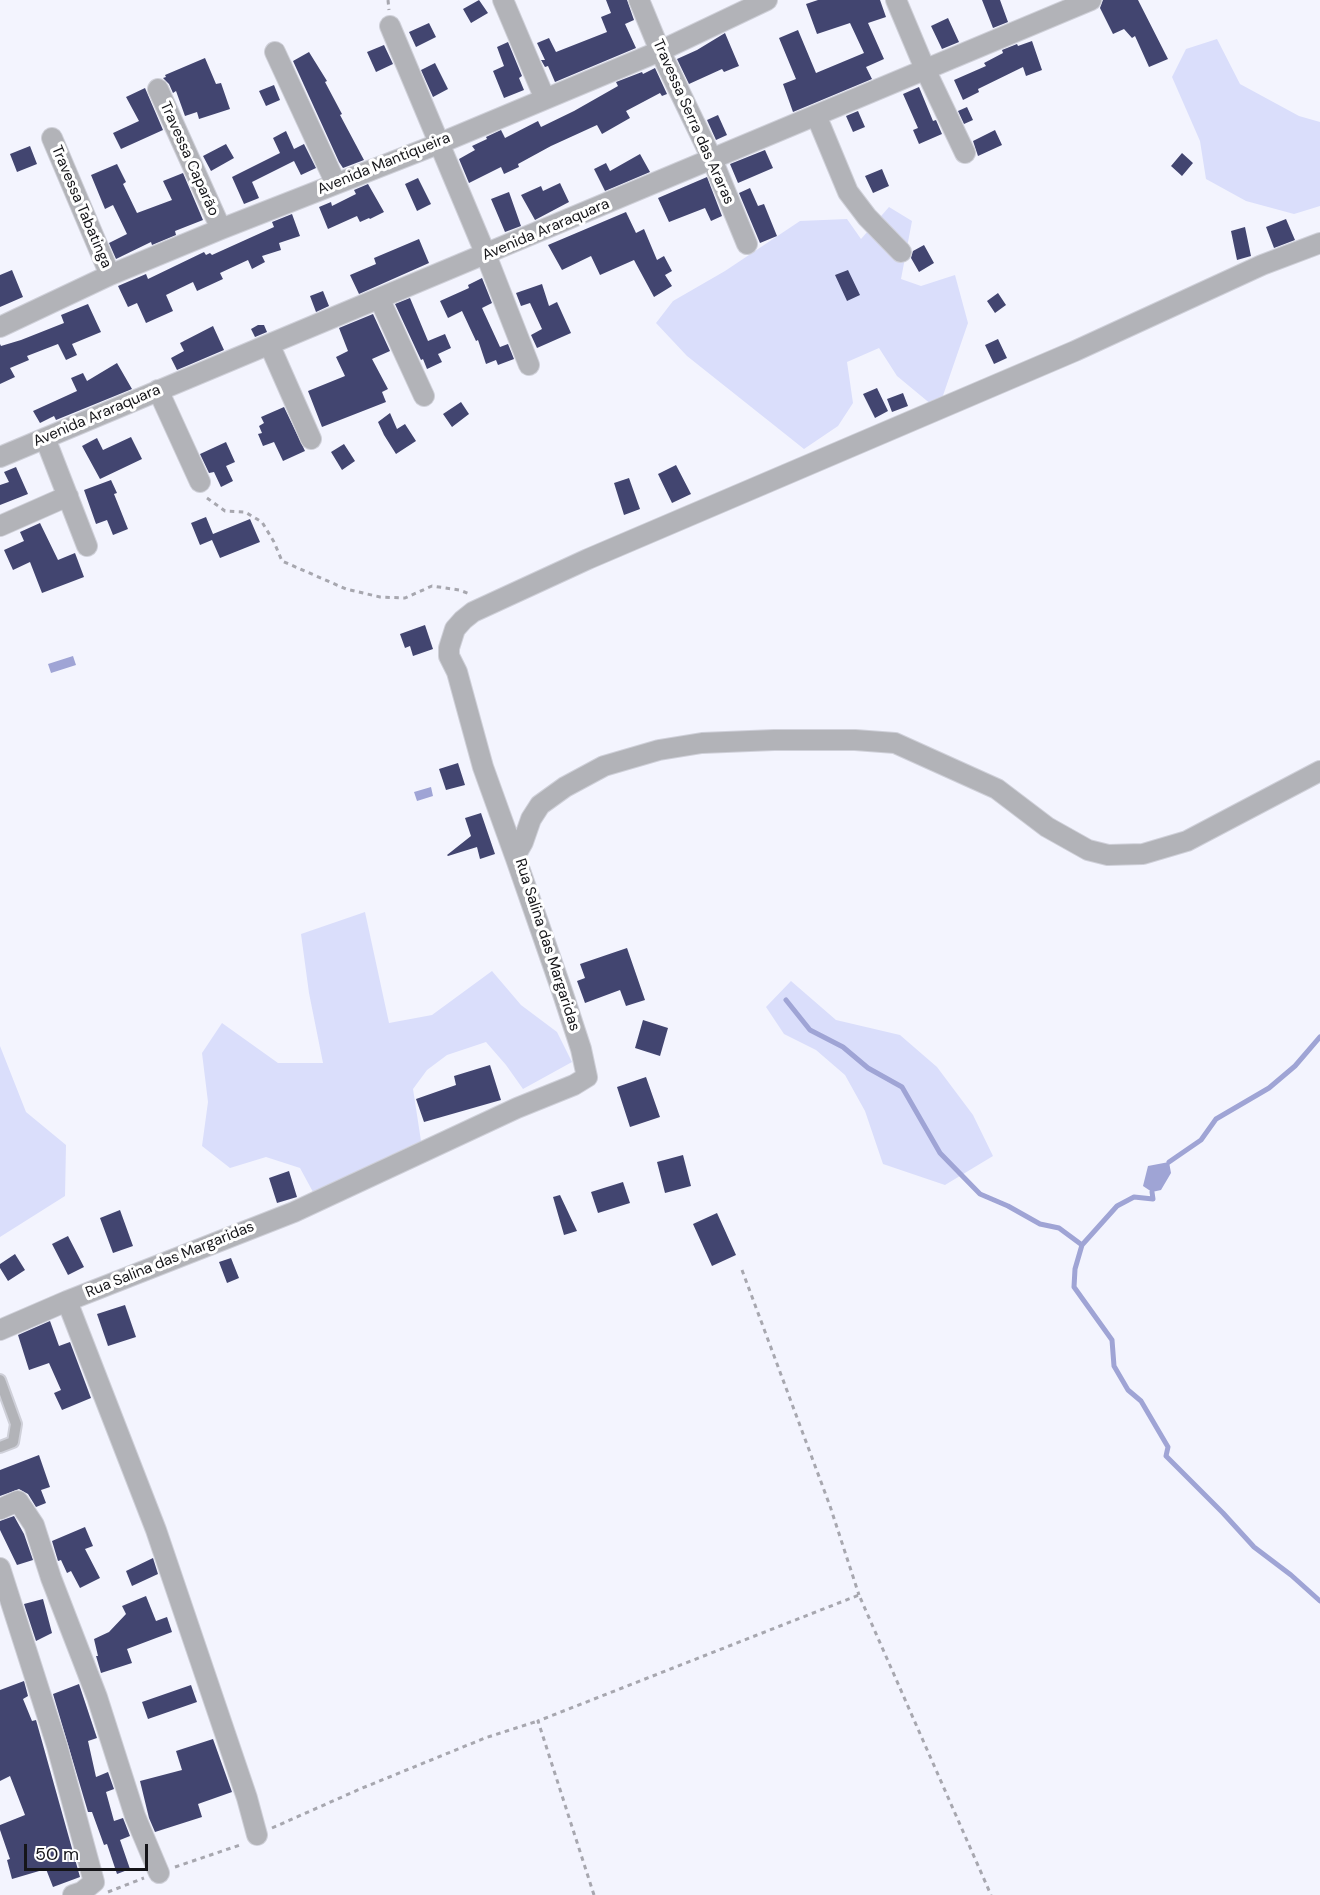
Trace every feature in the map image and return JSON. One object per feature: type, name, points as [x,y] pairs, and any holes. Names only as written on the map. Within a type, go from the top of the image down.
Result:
[{"type":"street","points":[[503,0],[545,99]]},
{"type":"street","name":"Travessa Serra das Araras","points":[[639,0],[660,51],[712,159],[747,244]]},
{"type":"street","name":"Avenida Mantiqueira","points":[[1,323],[221,229],[438,144],[660,51],[766,0]]},
{"type":"street","points":[[896,0],[925,69],[965,153]]},
{"type":"street","name":"Avenida Araraquara","points":[[0,458],[1091,0]]},
{"type":"street","points":[[390,26],[486,255],[529,365]]},
{"type":"street","points":[[275,52],[336,184]]},
{"type":"street","name":"Travessa Caparão","points":[[158,89],[221,229]]},
{"type":"street","points":[[816,115],[848,192],[867,217],[901,252]]},
{"type":"street","name":"Travessa Tabatinga","points":[[52,138],[110,276]]},
{"type":"street","points":[[515,856],[483,767],[457,672],[448,656],[455,629],[473,612],[599,555],[1075,351],[1262,266],[1320,243]]},
{"type":"street","points":[[380,300],[424,396]]},
{"type":"street","points":[[270,346],[311,439]]},
{"type":"street","points":[[158,390],[200,482]]},
{"type":"street","points":[[45,438],[87,546]]},
{"type":"street","points":[[0,526],[68,496]]},
{"type":"street","name":"Rua Salina das Margaridas","points":[[0,1330],[67,1301],[294,1212],[517,1108],[574,1085],[587,1077],[581,1049],[515,856],[531,819],[540,805],[565,787],[604,766],[659,750],[702,743],[855,740],[895,743],[997,789],[1047,827],[1088,850],[1108,855],[1143,854],[1187,841],[1320,771]]},
{"type":"street","points":[[67,1301],[156,1530],[247,1798],[257,1835]]},
{"type":"street","points":[[0,1509],[18,1502],[34,1525],[51,1578],[97,1697],[135,1816],[159,1873]]},
{"type":"street","points":[[0,1568],[57,1746],[94,1882],[82,1892],[73,1895]]},
{"type":"lane","points":[[0,1380],[16,1424],[13,1442],[0,1447]]},
{"type":"path","points":[[200,482],[207,500],[225,512],[245,512],[262,522],[282,561],[346,589],[380,597],[405,598],[432,586],[459,590],[495,603]]},
{"type":"path","points":[[742,1270],[830,1506],[859,1595],[991,1895]]},
{"type":"path","points":[[101,1895],[241,1845],[257,1835],[360,1789],[485,1738],[538,1721],[859,1595]]},
{"type":"path","points":[[538,1721],[594,1895]]},
{"type":"shaded area","points":[[1217,39],[1240,84],[1299,116],[1320,122],[1320,206],[1294,214],[1246,201],[1206,179],[1200,141],[1172,77],[1186,49]]},
{"type":"shaded area","points":[[889,207],[912,221],[901,279],[921,286],[955,275],[968,323],[938,410],[897,376],[879,348],[847,362],[853,403],[838,426],[804,449],[687,356],[656,323],[673,301],[725,271],[800,221],[847,219],[861,239]]},
{"type":"shaded area","points":[[365,912],[389,1023],[432,1015],[492,971],[521,1005],[557,1032],[572,1062],[523,1089],[486,1042],[447,1055],[427,1070],[413,1089],[421,1141],[313,1192],[300,1168],[266,1157],[230,1168],[202,1146],[208,1102],[202,1053],[222,1023],[278,1063],[323,1063],[309,993],[301,934]]},
{"type":"shaded area","points":[[791,981],[836,1020],[900,1035],[937,1067],[973,1115],[993,1156],[945,1185],[883,1164],[865,1111],[845,1075],[816,1050],[784,1034],[766,1007]]},
{"type":"shaded area","points":[[0,1046],[26,1112],[66,1145],[65,1196],[0,1237]]},
{"type":"water","points":[[73,656],[76,665],[51,673],[48,664]]},
{"type":"water","points":[[431,787],[433,796],[417,801],[414,792]]},
{"type":"water","points":[[1169,1162],[1171,1173],[1161,1190],[1152,1192],[1143,1186],[1148,1166]]},
{"type":"building","points":[[479,0],[488,13],[471,23],[463,9]]},
{"type":"building","points":[[606,0],[627,0],[634,20],[625,24],[636,48],[555,82],[548,66],[545,67],[541,60],[545,60],[537,43],[549,38],[556,52],[607,32],[601,17],[611,13]]},
{"type":"building","points":[[818,0],[880,0],[886,17],[868,23],[884,59],[866,67],[872,79],[793,112],[783,84],[796,79],[779,38],[798,30],[816,73],[864,53],[850,23],[817,34],[806,4]]},
{"type":"building","points":[[982,0],[1000,0],[1008,22],[993,28]]},
{"type":"building","points":[[1103,0],[1138,0],[1168,59],[1149,67],[1135,36],[1132,38],[1124,29],[1113,34],[1100,8]]},
{"type":"building","points":[[948,18],[959,42],[942,49],[931,26]]},
{"type":"building","points":[[429,23],[436,37],[416,47],[409,32]]},
{"type":"building","points":[[725,33],[739,66],[724,72],[722,69],[689,84],[677,59]]},
{"type":"building","points":[[1032,41],[1042,70],[1026,76],[1023,67],[978,89],[979,92],[963,100],[954,80],[986,66],[984,63],[1003,53],[1002,50]]},
{"type":"building","points":[[508,42],[522,76],[519,78],[524,90],[504,98],[493,71],[504,66],[497,47]]},
{"type":"building","points":[[384,45],[393,64],[376,72],[367,52]]},
{"type":"building","points":[[309,52],[327,81],[325,82],[342,114],[340,115],[364,160],[343,168],[339,162],[293,61]]},
{"type":"building","points":[[205,58],[216,84],[221,83],[230,109],[199,119],[197,112],[185,116],[176,91],[173,93],[163,78],[166,77],[165,75]]},
{"type":"building","points":[[435,63],[448,89],[433,97],[421,70]]},
{"type":"building","points":[[655,68],[667,94],[662,96],[660,93],[626,111],[630,118],[602,134],[597,125],[551,146],[504,174],[501,167],[469,183],[459,159],[475,150],[472,146],[487,139],[486,137],[501,130],[505,138],[538,121],[541,127],[618,86],[616,82]]},
{"type":"building","points":[[274,85],[280,100],[266,106],[259,91]]},
{"type":"building","points":[[919,87],[933,121],[936,120],[942,134],[919,144],[913,130],[918,128],[903,94]]},
{"type":"building","points":[[145,88],[163,130],[121,149],[113,133],[139,121],[126,97]]},
{"type":"building","points":[[967,107],[973,120],[964,124],[958,111]]},
{"type":"building","points":[[858,111],[865,127],[853,132],[846,116]]},
{"type":"building","points":[[718,115],[727,135],[716,140],[707,120]]},
{"type":"building","points":[[995,130],[1002,145],[978,156],[973,141]]},
{"type":"building","points":[[286,131],[294,149],[304,144],[316,168],[301,175],[294,161],[252,182],[259,198],[244,204],[232,177],[280,153],[273,138]]},
{"type":"building","points":[[226,144],[234,158],[211,171],[203,156]]},
{"type":"building","points":[[30,146],[37,164],[17,172],[10,154]]},
{"type":"building","points":[[765,150],[773,168],[738,183],[730,164]]},
{"type":"building","points":[[1182,153],[1193,163],[1182,176],[1171,166]]},
{"type":"building","points":[[640,154],[650,172],[605,191],[594,169],[606,163],[610,171]]},
{"type":"building","points":[[117,164],[126,182],[123,184],[137,213],[172,200],[163,181],[183,173],[203,220],[175,231],[176,235],[152,245],[151,242],[116,259],[109,243],[127,234],[113,205],[105,209],[91,175]]},
{"type":"building","points":[[882,169],[889,186],[873,193],[865,176]]},
{"type":"building","points":[[707,177],[722,216],[711,221],[705,208],[669,222],[658,198]]},
{"type":"building","points":[[418,178],[431,204],[417,211],[405,184]]},
{"type":"building","points":[[560,183],[569,202],[535,220],[521,195],[541,186],[543,191]]},
{"type":"building","points":[[368,184],[384,212],[360,222],[357,216],[328,229],[319,207],[331,202],[332,206],[356,194],[354,190]]},
{"type":"building","points":[[750,188],[758,206],[764,204],[777,236],[760,243],[739,193]]},
{"type":"building","points":[[509,192],[521,226],[505,232],[491,199]]},
{"type":"building","points":[[626,212],[636,233],[644,229],[657,260],[664,256],[672,271],[665,275],[672,286],[654,297],[634,260],[600,275],[591,256],[562,270],[548,245]]},
{"type":"building","points":[[292,214],[300,236],[279,243],[281,250],[262,256],[265,262],[252,269],[248,260],[220,273],[223,279],[197,291],[193,282],[166,295],[173,311],[146,323],[137,303],[128,307],[118,286],[146,274],[148,279],[204,252],[206,255],[210,253],[212,255],[274,227],[272,222]]},
{"type":"building","points":[[1286,219],[1295,240],[1274,248],[1266,227]]},
{"type":"building","points":[[1245,227],[1251,256],[1237,260],[1231,231]]},
{"type":"building","points":[[419,239],[429,263],[359,294],[350,275],[376,264],[374,258]]},
{"type":"building","points":[[924,245],[934,263],[919,272],[911,258],[913,251]]},
{"type":"building","points":[[12,270],[23,297],[0,307],[0,275]]},
{"type":"building","points":[[848,270],[860,295],[847,301],[835,275]]},
{"type":"building","points":[[482,278],[492,303],[482,308],[500,347],[508,344],[514,359],[498,365],[496,360],[486,364],[478,340],[476,341],[462,311],[448,318],[440,301],[469,288],[468,285]]},
{"type":"building","points":[[542,284],[549,306],[557,302],[571,333],[537,348],[531,335],[542,329],[530,303],[521,306],[516,293]]},
{"type":"building","points":[[323,291],[329,306],[316,312],[310,296]]},
{"type":"building","points":[[998,293],[1006,305],[995,313],[987,301]]},
{"type":"building","points":[[410,298],[428,341],[445,334],[451,348],[438,354],[442,362],[427,369],[395,304]]},
{"type":"building","points":[[88,304],[101,332],[72,344],[77,355],[66,360],[58,344],[27,356],[29,360],[10,368],[15,377],[0,384],[0,344],[1,346],[21,340],[64,323],[61,315]]},
{"type":"building","points":[[373,314],[390,351],[372,359],[388,389],[382,392],[386,402],[322,427],[308,391],[345,376],[336,357],[348,351],[339,328]]},
{"type":"building","points":[[264,325],[267,332],[255,337],[251,329]]},
{"type":"building","points":[[213,326],[224,350],[177,370],[171,358],[184,351],[180,343]]},
{"type":"building","points":[[998,339],[1007,358],[994,364],[985,345]]},
{"type":"building","points":[[117,363],[132,389],[56,420],[54,416],[40,423],[33,411],[77,391],[71,378],[83,373],[87,381]]},
{"type":"building","points":[[877,388],[888,411],[875,418],[863,394]]},
{"type":"building","points":[[903,393],[908,406],[892,412],[887,399]]},
{"type":"building","points":[[461,402],[469,414],[452,427],[443,414]]},
{"type":"building","points":[[284,407],[305,451],[283,461],[274,442],[263,446],[258,434],[262,433],[259,426],[264,423],[261,417]]},
{"type":"building","points":[[390,413],[397,429],[405,424],[416,441],[396,454],[378,422]]},
{"type":"building","points":[[131,437],[142,459],[100,479],[82,446],[97,438],[103,450]]},
{"type":"building","points":[[226,442],[235,462],[226,466],[233,481],[221,487],[214,472],[209,473],[200,454]]},
{"type":"building","points":[[344,444],[355,461],[342,470],[331,452]]},
{"type":"building","points":[[676,465],[691,494],[672,503],[658,474]]},
{"type":"building","points":[[16,467],[28,494],[0,505],[0,485],[9,482],[4,472]]},
{"type":"building","points":[[629,478],[640,509],[624,515],[614,483]]},
{"type":"building","points":[[111,480],[128,529],[113,535],[107,520],[96,524],[84,490]]},
{"type":"building","points":[[206,517],[213,534],[250,519],[260,542],[220,558],[212,540],[200,545],[191,523]]},
{"type":"building","points":[[40,523],[58,560],[75,553],[84,577],[42,593],[30,562],[13,570],[4,550],[24,541],[20,532]]},
{"type":"building","points":[[425,625],[433,649],[413,656],[410,646],[405,648],[400,634]]},
{"type":"building","points":[[458,763],[465,785],[446,790],[439,769]]},
{"type":"building","points":[[481,813],[495,854],[480,859],[477,847],[448,856],[471,836],[465,818]]},
{"type":"building","points":[[627,948],[645,1000],[626,1006],[620,990],[585,1003],[577,981],[585,978],[580,964]]},
{"type":"building","points":[[643,1020],[668,1028],[660,1056],[635,1048]]},
{"type":"building","points":[[490,1065],[501,1100],[424,1122],[416,1099],[456,1085],[454,1076]]},
{"type":"building","points":[[646,1077],[660,1117],[630,1127],[617,1087]]},
{"type":"building","points":[[683,1155],[691,1186],[665,1193],[657,1162]]},
{"type":"building","points":[[289,1171],[297,1197],[277,1203],[269,1178]]},
{"type":"building","points":[[623,1182],[630,1203],[598,1213],[591,1192]]},
{"type":"building","points":[[560,1195],[577,1231],[564,1235],[553,1197]]},
{"type":"building","points":[[120,1210],[133,1246],[113,1253],[100,1218]]},
{"type":"building","points":[[717,1213],[736,1255],[712,1266],[693,1224]]},
{"type":"building","points":[[68,1236],[84,1267],[68,1275],[52,1244]]},
{"type":"building","points":[[15,1254],[25,1270],[8,1281],[0,1264]]},
{"type":"building","points":[[231,1258],[239,1278],[227,1283],[219,1262]]},
{"type":"building","points":[[125,1305],[136,1337],[108,1346],[97,1314]]},
{"type":"building","points":[[50,1321],[59,1346],[70,1342],[91,1398],[62,1410],[54,1393],[61,1390],[49,1363],[29,1370],[18,1335]]},
{"type":"building","points":[[39,1455],[50,1487],[41,1490],[46,1503],[36,1507],[28,1494],[19,1489],[0,1496],[0,1470]]},
{"type":"building","points":[[14,1516],[24,1534],[33,1560],[17,1565],[0,1530],[0,1521]]},
{"type":"building","points":[[85,1527],[93,1546],[85,1549],[100,1578],[80,1588],[71,1571],[67,1573],[61,1560],[58,1561],[52,1541]]},
{"type":"building","points":[[153,1558],[158,1574],[132,1586],[126,1571]]},
{"type":"building","points":[[146,1596],[156,1621],[167,1617],[172,1632],[127,1649],[132,1663],[101,1673],[94,1639],[109,1632],[126,1614],[122,1606]]},
{"type":"building","points":[[43,1599],[52,1633],[36,1641],[24,1604]]},
{"type":"building","points":[[24,1681],[28,1696],[23,1699],[32,1721],[36,1720],[80,1877],[53,1887],[46,1869],[12,1879],[7,1860],[10,1859],[0,1830],[0,1825],[25,1815],[10,1776],[0,1781],[0,1690]]},
{"type":"building","points":[[79,1684],[97,1738],[88,1741],[96,1777],[108,1772],[114,1789],[106,1792],[114,1821],[123,1818],[130,1836],[120,1840],[130,1869],[117,1874],[107,1844],[104,1845],[92,1812],[88,1812],[53,1694]]},
{"type":"building","points":[[191,1685],[197,1702],[148,1719],[142,1702]]},
{"type":"building","points":[[213,1739],[232,1792],[198,1804],[202,1817],[155,1832],[149,1818],[140,1781],[182,1770],[176,1751]]},
{"type":"waterway","points":[[786,1000],[810,1030],[843,1047],[868,1068],[902,1087],[940,1153],[980,1194],[1040,1224],[1059,1228],[1082,1245]]},
{"type":"waterway","points":[[1169,1162],[1201,1140],[1216,1119],[1269,1088],[1295,1066],[1320,1037]]},
{"type":"waterway","points":[[1152,1192],[1153,1199],[1134,1197],[1117,1206],[1082,1245],[1075,1269],[1074,1287],[1112,1340],[1114,1366],[1128,1390],[1141,1401],[1168,1447],[1166,1456],[1254,1547],[1320,1601]]}]
